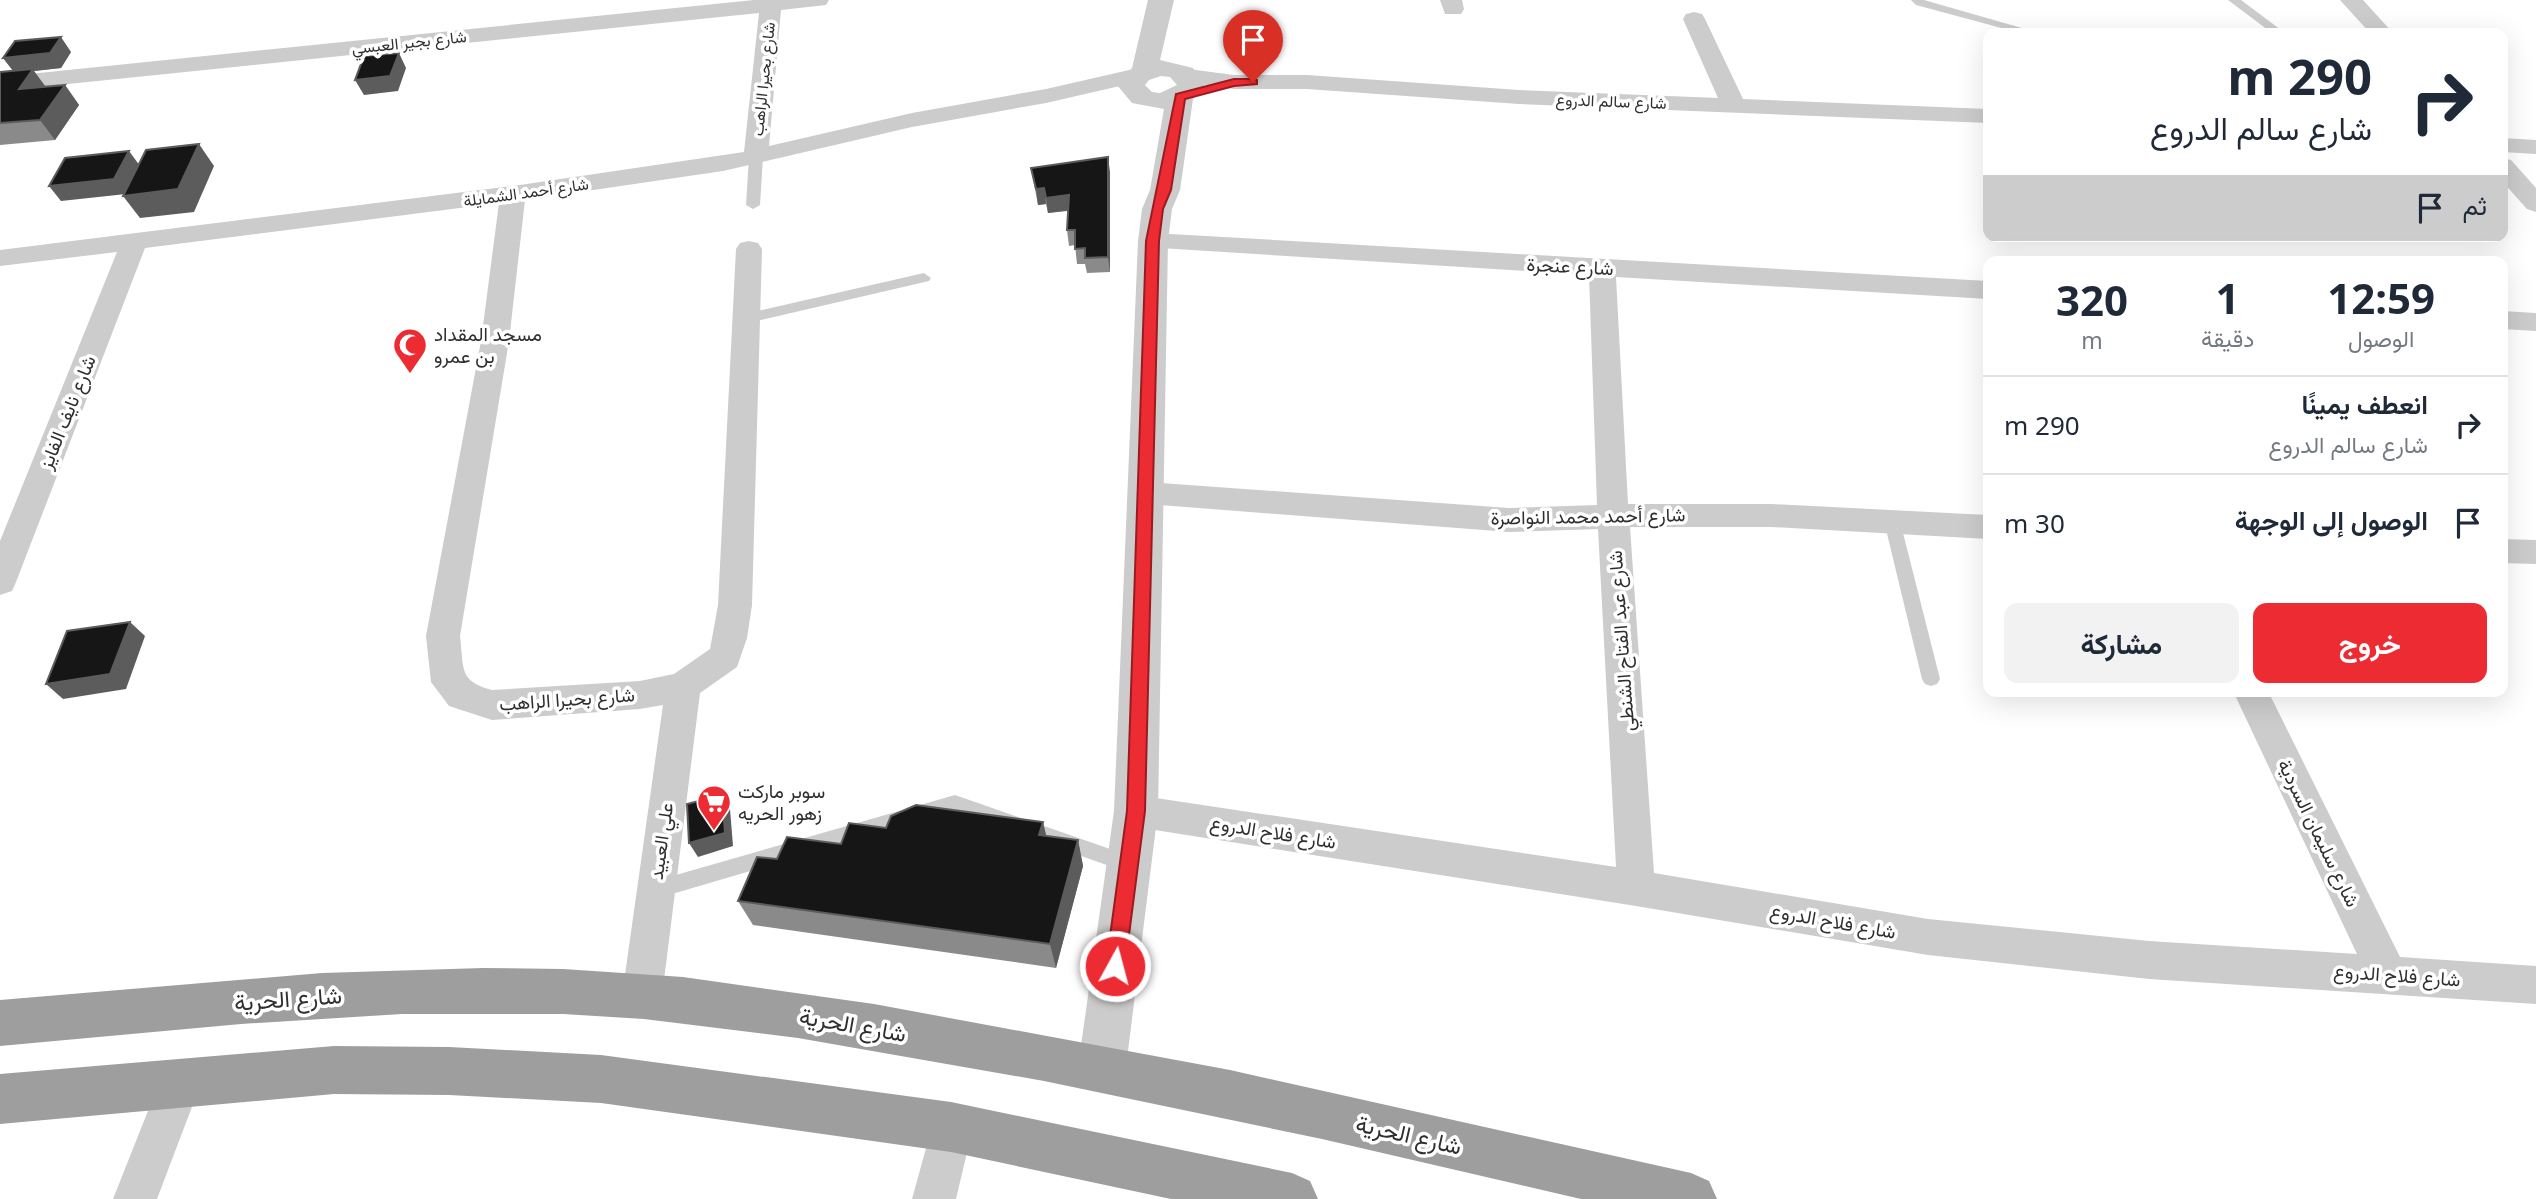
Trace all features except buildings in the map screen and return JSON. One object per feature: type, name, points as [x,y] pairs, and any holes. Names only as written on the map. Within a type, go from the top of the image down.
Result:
[{"type":"highway","name":"شارع الحرية","points":[[0,1023],[361,993],[500,991],[642,996],[771,1010],[1102,1067],[1388,1128],[1691,1199]]},
{"type":"highway","points":[[0,1099],[334,1070],[449,1071],[601,1079],[951,1127],[1292,1199]]},
{"type":"street","name":"شارع بجير العبسي","points":[[0,84],[771,2],[818,0]]},
{"type":"street","points":[[2351,0],[2377,28]]},
{"type":"street","name":"شارع بحيرا الراهب","points":[[756,157],[771,2]]},
{"type":"street","points":[[1102,1067],[1136,811],[1155,225],[1140,85],[1161,2]]},
{"type":"street","points":[[1155,225],[1165,190],[1184,85],[1161,2]]},
{"type":"street","points":[[1694,19],[1734,106]]},
{"type":"street","points":[[1140,85],[1161,68],[1184,85]]},
{"type":"street","name":"شارع سالم الدروع","points":[[1184,85],[1307,82],[1519,97],[1983,116]]},
{"type":"street","name":"شارع أحمد الشمايلة","points":[[0,258],[513,194],[756,157],[912,120],[1046,96],[1140,85]]},
{"type":"street","points":[[2508,145],[2536,147]]},
{"type":"street","points":[[2508,172],[2536,204]]},
{"type":"street","name":"شارع بحيرا الراهب","points":[[513,194],[495,341],[443,636],[448,682],[461,696],[492,705],[640,695],[683,686],[724,657],[735,605],[744,319],[749,249]]},
{"type":"street","name":"شارع عنجرة","points":[[1155,225],[1602,268],[1983,290]]},
{"type":"street","name":"شارع نايف الفايز","points":[[0,582],[134,242]]},
{"type":"street","name":"شارع عبد الفتاح الشنطي","points":[[1602,268],[1613,515],[1636,888]]},
{"type":"street","points":[[2508,320],[2536,322]]},
{"type":"street","name":"شارع أحمد محمد النواصرة","points":[[1147,493],[1508,520],[1566,520],[1613,515],[1791,516],[1983,527]]},
{"type":"street","points":[[2508,551],[2536,552]]},
{"type":"street","name":"علي العبيد","points":[[642,996],[683,686]]},
{"type":"street","name":"شارع سليمان السردية","points":[[2253,697],[2387,974]]},
{"type":"street","name":"شارع فلاح الدروع","points":[[1136,811],[1636,888],[1928,937],[2149,960],[2536,985]]},
{"type":"street","points":[[135,1199],[180,1083]]},
{"type":"street","points":[[934,1199],[951,1127]]},
{"type":"lane","points":[[1917,0],[2015,28]]},
{"type":"lane","points":[[2234,0],[2272,28]]},
{"type":"lane","points":[[752,205],[756,157]]},
{"type":"lane","points":[[744,319],[923,278]]},
{"type":"lane","points":[[1892,521],[1931,679]]},
{"type":"lane","points":[[654,890],[955,803],[1129,864]]},
{"type":"place","name":"مسجد المقداد بن عمرو","points":[[410,375]]},
{"type":"place","name":"سوبر ماركت زهور الحريه","points":[[714,832]]},
{"type":"route","points":[[1115,966],[1136,811],[1153,241],[1157,209],[1165,190],[1180,97],[1186,93],[1234,82],[1253,82]]}]
